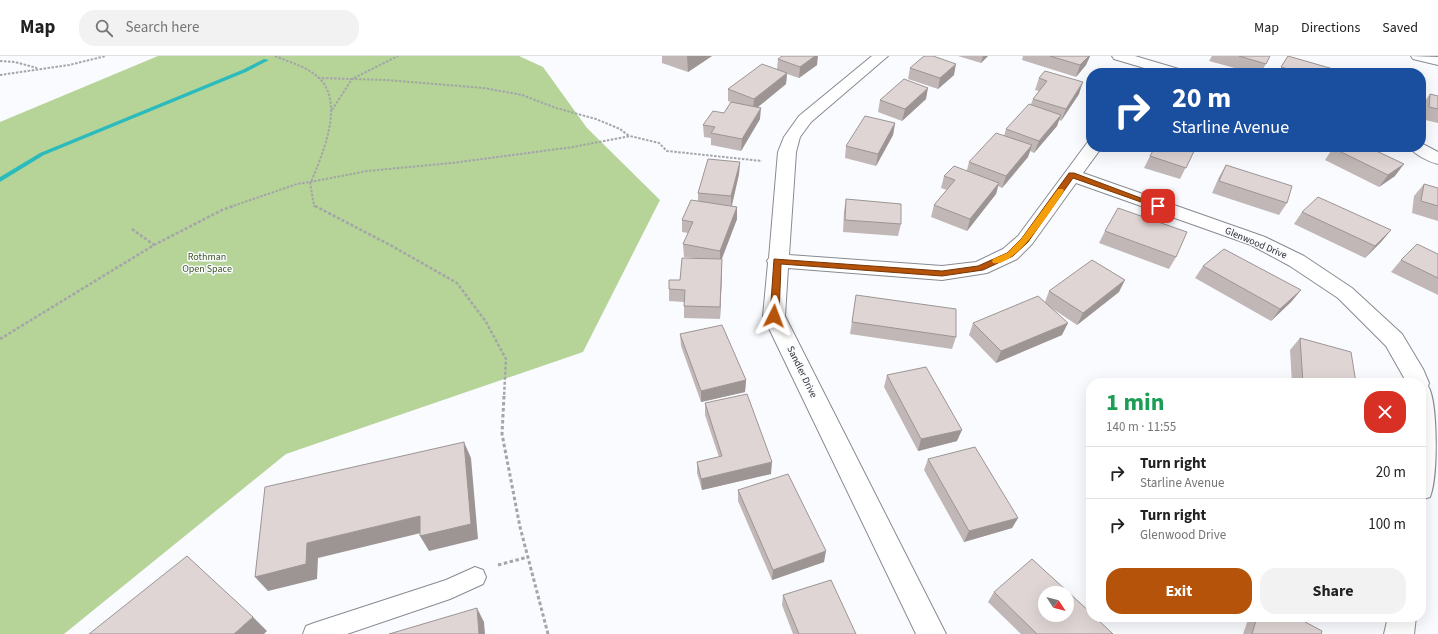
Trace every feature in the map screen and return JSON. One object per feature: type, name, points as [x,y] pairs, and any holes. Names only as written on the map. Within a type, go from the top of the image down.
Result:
[{"type":"street","name":"Sandler Drive","points":[[881,56],[805,119],[792,137],[787,152],[777,261],[774,316],[931,634]]},
{"type":"street","points":[[1119,56],[1155,65]]},
{"type":"street","points":[[1418,56],[1438,61]]},
{"type":"street","points":[[777,261],[942,273],[980,268],[1010,254],[1025,240],[1089,152]]},
{"type":"street","points":[[1426,152],[1438,159]]},
{"type":"street","name":"Glenwood Drive","points":[[1072,175],[1258,241],[1298,261],[1345,293],[1394,340],[1416,378]]},
{"type":"street","points":[[1426,410],[1429,420],[1426,452]]},
{"type":"street","points":[[1399,634],[1401,622]]},
{"type":"lane","points":[[314,634],[450,589],[475,577]]},
{"type":"path","points":[[0,75],[69,65],[106,56]]},
{"type":"path","points":[[275,56],[310,71],[325,84],[332,110]]},
{"type":"path","points":[[398,56],[352,79],[332,110],[323,153],[310,182],[314,206],[392,246],[457,283],[486,322],[506,359],[502,434],[520,527],[548,634]]},
{"type":"path","points":[[0,61],[15,62],[39,69]]},
{"type":"path","points":[[317,78],[394,81],[477,88],[522,95],[556,108],[596,119],[620,129],[630,136],[659,143],[667,151],[786,164]]},
{"type":"path","points":[[0,339],[154,245],[222,210],[297,184],[367,171],[573,147],[630,136]]},
{"type":"path","points":[[132,229],[154,245]]},
{"type":"path","points":[[475,577],[496,566],[528,557]]},
{"type":"green space","name":"Rothman Open Space","points":[[158,56],[519,56],[543,67],[587,128],[660,200],[583,352],[286,454],[64,634],[0,634],[0,122]]},
{"type":"building","points":[[782,56],[815,56],[800,67],[778,59]]},
{"type":"building","points":[[924,56],[933,56],[956,64],[940,78],[910,68]]},
{"type":"building","points":[[1050,56],[1089,56],[1080,65]]},
{"type":"building","points":[[1239,56],[1270,56],[1266,64]]},
{"type":"building","points":[[1288,56],[1330,68],[1284,68],[1281,67]]},
{"type":"building","points":[[762,64],[787,73],[754,99],[728,89]]},
{"type":"building","points":[[1045,71],[1083,82],[1066,109],[1033,99],[1047,81],[1039,78]]},
{"type":"building","points":[[904,79],[928,88],[905,109],[880,100]]},
{"type":"building","points":[[1430,94],[1438,96],[1438,109],[1429,107]]},
{"type":"building","points":[[731,102],[761,108],[742,139],[711,133],[715,127],[703,125],[713,111],[724,113]]},
{"type":"building","points":[[1029,104],[1061,115],[1039,141],[1006,129]]},
{"type":"building","points":[[865,116],[895,123],[878,154],[846,146]]},
{"type":"building","points":[[996,133],[1032,145],[1006,176],[969,162]]},
{"type":"building","points":[[1152,152],[1194,152],[1186,168],[1150,156]]},
{"type":"building","points":[[1341,152],[1379,152],[1404,164],[1388,175]]},
{"type":"building","points":[[708,159],[740,162],[731,196],[698,193]]},
{"type":"building","points":[[1226,165],[1292,186],[1287,203],[1219,181]]},
{"type":"building","points":[[954,166],[999,183],[970,219],[934,205],[955,180],[944,176]]},
{"type":"building","points":[[1424,184],[1438,188],[1438,206],[1421,201]]},
{"type":"building","points":[[1318,197],[1391,230],[1375,246],[1302,212]]},
{"type":"building","points":[[846,199],[901,204],[901,224],[845,220]]},
{"type":"building","points":[[691,200],[737,207],[720,251],[683,244],[693,222],[682,220]]},
{"type":"building","points":[[1118,208],[1187,232],[1176,257],[1105,231]]},
{"type":"building","points":[[1417,244],[1438,254],[1438,278],[1401,260]]},
{"type":"building","points":[[1224,249],[1301,290],[1280,309],[1203,266]]},
{"type":"building","points":[[682,258],[722,259],[720,307],[684,306],[685,290],[669,289],[669,280],[680,280]]},
{"type":"building","points":[[1092,260],[1125,280],[1083,313],[1049,291]]},
{"type":"building","points":[[856,295],[956,309],[956,337],[852,322]]},
{"type":"building","points":[[1038,296],[1068,323],[1001,351],[973,323]]},
{"type":"building","points":[[722,325],[746,380],[701,391],[680,334]]},
{"type":"building","points":[[1300,338],[1351,352],[1355,378],[1303,378]]},
{"type":"building","points":[[926,367],[962,430],[921,439],[887,375]]},
{"type":"building","points":[[747,394],[772,462],[701,479],[697,462],[722,456],[705,403]]},
{"type":"building","points":[[464,442],[471,524],[420,536],[420,516],[307,543],[306,564],[255,577],[265,487]]},
{"type":"building","points":[[975,447],[1018,518],[969,531],[928,459]]},
{"type":"building","points":[[788,474],[826,551],[773,570],[738,490]]},
{"type":"building","points":[[187,556],[253,617],[234,634],[89,634]]},
{"type":"building","points":[[1032,559],[1062,586],[1038,586],[1038,622],[1074,622],[1074,597],[1086,608],[1086,622],[1100,622],[1113,634],[1037,634],[994,592]]},
{"type":"building","points":[[831,580],[856,634],[799,634],[783,595]]},
{"type":"building","points":[[477,608],[479,634],[389,634]]},
{"type":"building","points":[[1256,622],[1305,622],[1322,631],[1321,634],[1252,634]]},
{"type":"waterway","points":[[0,180],[42,154],[244,71],[266,60]]},
{"type":"slow traffic","points":[[996,261],[1010,254],[1025,240],[1060,191]]},
{"type":"route","points":[[774,316],[777,261],[942,273],[980,268],[1010,254],[1025,240],[1072,175],[1158,206]]}]
